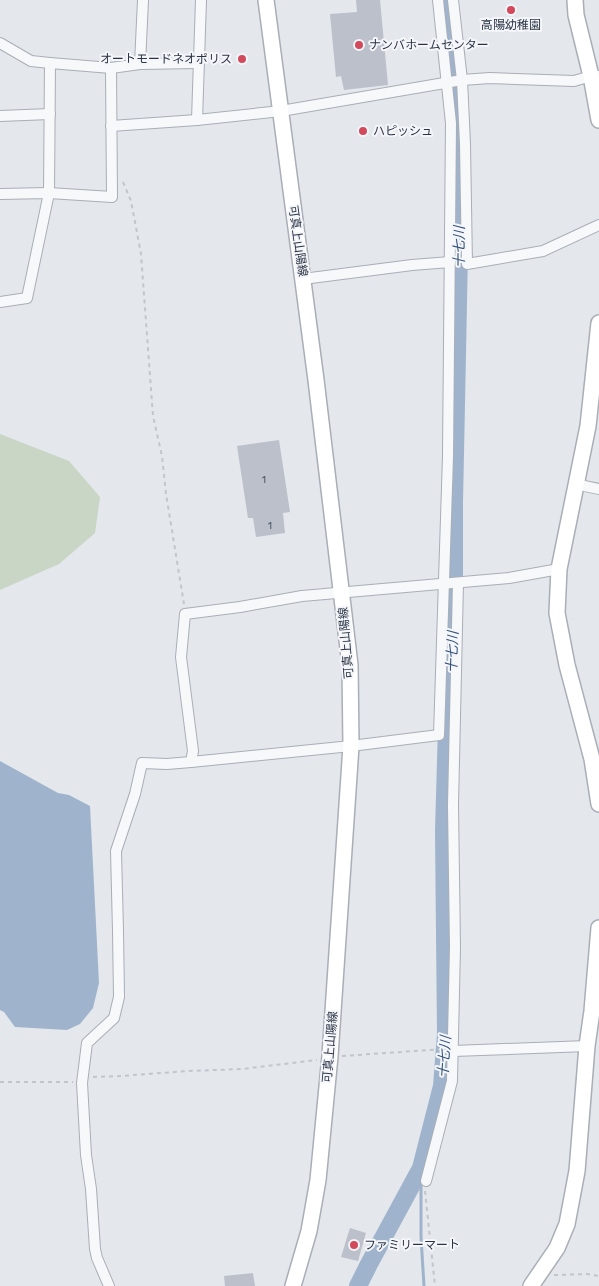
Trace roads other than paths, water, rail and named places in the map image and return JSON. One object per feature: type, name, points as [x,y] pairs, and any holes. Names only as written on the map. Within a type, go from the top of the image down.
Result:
[{"type":"main road","name":"可真上山陽線","points":[[266,0],[316,380],[350,665],[351,746],[330,1056],[318,1180],[309,1231],[293,1286]]},
{"type":"main road","points":[[575,0],[576,15],[595,76],[599,120]]},
{"type":"main road","points":[[599,323],[588,426],[559,568],[557,613],[567,665],[592,759],[599,804]]},
{"type":"main road","points":[[531,1286],[557,1248],[567,1224],[577,1171],[599,928]]},
{"type":"street","points":[[140,64],[143,0]]},
{"type":"street","points":[[197,120],[201,0]]},
{"type":"street","points":[[109,1286],[95,1249],[91,1189],[86,1156],[83,1080],[87,1042],[114,1018],[119,997],[116,851],[136,794],[142,763],[167,764],[191,762],[439,735],[448,456],[451,123],[438,0]]},
{"type":"street","points":[[453,0],[462,80],[467,264],[543,250],[599,225]]},
{"type":"street","points":[[1,47],[31,60],[111,68],[140,64],[198,63]]},
{"type":"street","points":[[0,302],[27,298],[50,193],[50,63]]},
{"type":"street","points":[[0,194],[50,193],[112,197],[111,68]]},
{"type":"street","points":[[111,126],[197,120],[281,111],[462,80],[490,78],[574,81],[595,76]]},
{"type":"street","points":[[0,116],[50,114]]},
{"type":"street","points":[[303,279],[450,262]]},
{"type":"street","points":[[575,484],[599,489]]},
{"type":"street","points":[[191,762],[193,751],[181,657],[185,614],[302,596],[509,578],[559,568]]},
{"type":"street","points":[[426,1181],[452,1082],[455,947],[453,805],[458,583]]},
{"type":"street","points":[[453,1051],[587,1046]]},
{"type":"water","points":[[0,761],[58,793],[69,795],[90,806],[99,983],[93,1008],[80,1024],[67,1030],[15,1027],[4,1012],[0,1010]]},
{"type":"waterway","name":"十七川","points":[[358,1286],[421,1168],[442,1086],[446,1034],[444,831],[448,690],[454,598],[459,254],[457,133],[453,75],[444,0]]},
{"type":"waterway","points":[[421,1168],[421,1237],[424,1286]]},
{"type":"place","name":"高陽幼稚園","points":[[511,10]]},
{"type":"place","name":"ナンバホームセンター","points":[[359,45]]},
{"type":"place","name":"オートモードネオポリス","points":[[242,59]]},
{"type":"place","name":"ハピッシュ","points":[[363,131]]},
{"type":"place","name":"ファミリーマート","points":[[354,1245]]}]
